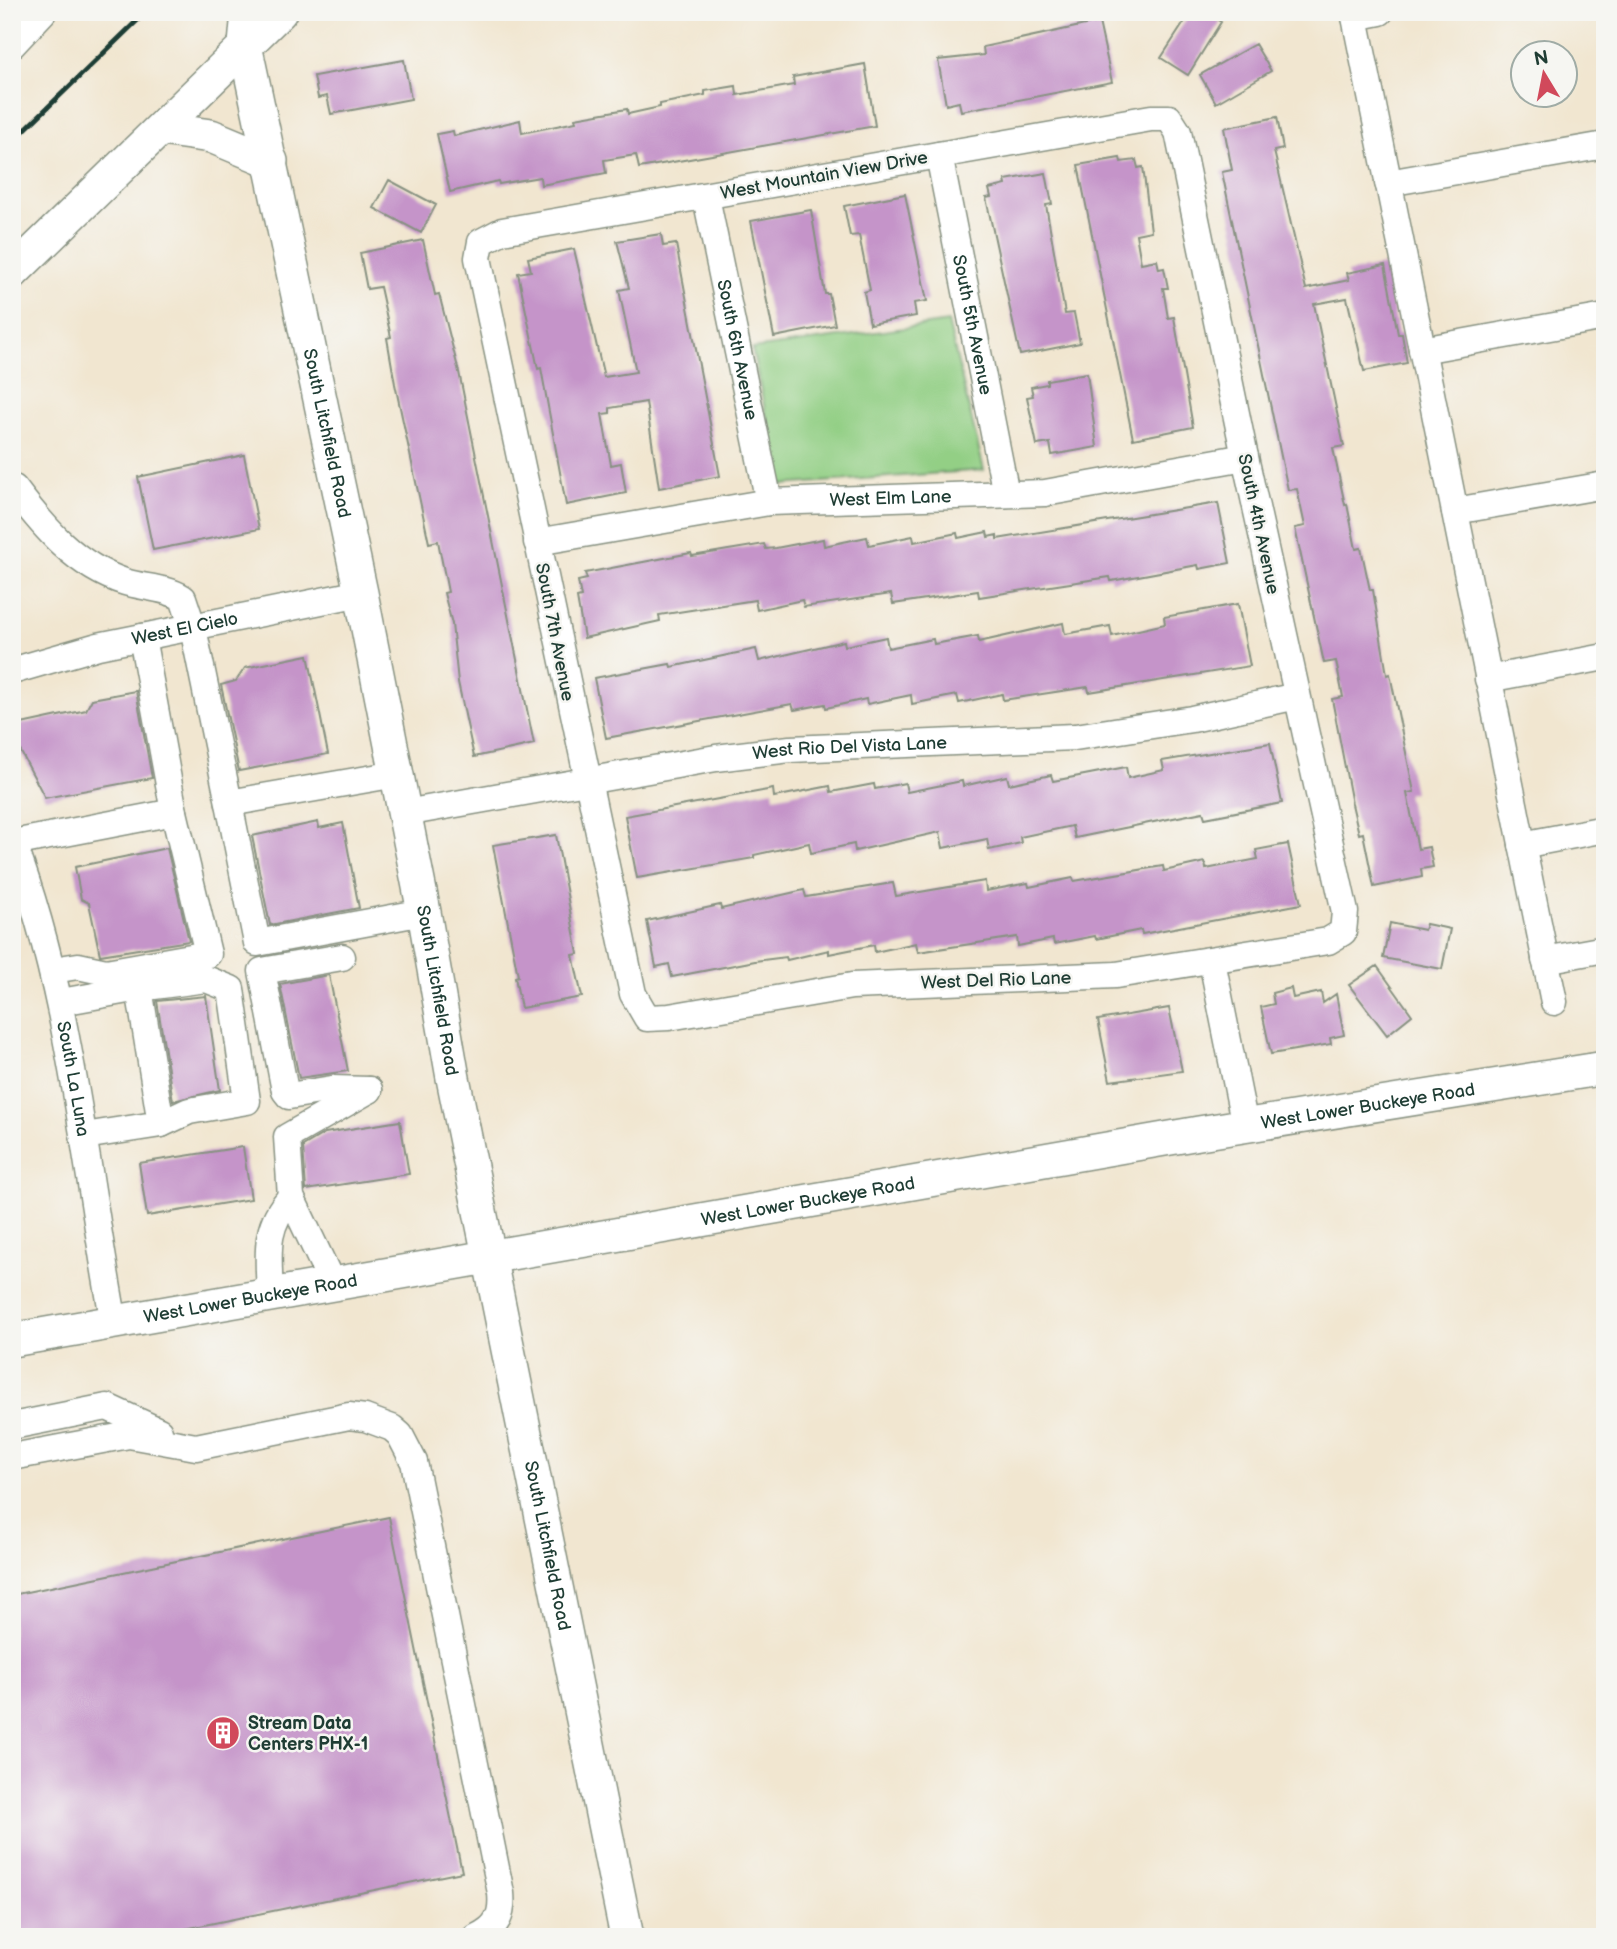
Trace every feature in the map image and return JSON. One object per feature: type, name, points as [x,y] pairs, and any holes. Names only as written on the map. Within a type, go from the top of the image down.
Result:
[{"type":"main road","name":"South Litchfield Road","points":[[223,12],[246,45]]},
{"type":"main road","name":"South Litchfield Road","points":[[248,12],[246,45],[361,593],[488,1257],[627,1937]]},
{"type":"main road","points":[[12,273],[280,12]]},
{"type":"main road","points":[[161,129],[211,136],[271,161]]},
{"type":"main road","name":"West Lower Buckeye Road","points":[[12,1340],[1245,1126],[1605,1068]]},
{"type":"street","points":[[12,45],[43,12]]},
{"type":"street","points":[[1363,14],[1388,183],[1554,1002]]},
{"type":"street","name":"West Mountain View Drive","points":[[481,242],[502,231],[1151,118],[1169,118]]},
{"type":"street","name":"South 4th Avenue","points":[[1169,118],[1178,132],[1245,457],[1345,912],[1343,932]]},
{"type":"street","points":[[1388,183],[1605,145]]},
{"type":"street","name":"South 5th Avenue","points":[[939,155],[1006,495]]},
{"type":"street","name":"South 6th Avenue","points":[[706,197],[769,502]]},
{"type":"street","name":"South 7th Avenue","points":[[481,242],[478,258],[586,781],[633,994],[647,1018]]},
{"type":"street","points":[[1422,350],[1605,317]]},
{"type":"street","name":"West Elm Lane","points":[[537,542],[769,502],[1045,493],[1245,457]]},
{"type":"street","points":[[1454,511],[1605,485]]},
{"type":"street","points":[[14,488],[34,514],[76,558],[127,583],[170,591],[183,597],[193,628],[257,943],[424,912]]},
{"type":"street","name":"West El Cielo","points":[[12,671],[142,637],[361,593]]},
{"type":"street","points":[[53,970],[78,966],[106,972],[208,954],[174,812],[142,637]]},
{"type":"street","points":[[1489,679],[1605,657]]},
{"type":"street","name":"West Rio Del Vista Lane","points":[[405,813],[790,749],[1075,737],[1192,719],[1297,696]]},
{"type":"street","points":[[229,803],[397,774]]},
{"type":"street","points":[[13,841],[174,812]]},
{"type":"street","points":[[1522,845],[1605,829]]},
{"type":"street","name":"South La Luna","points":[[13,841],[61,1002],[114,1324]]},
{"type":"street","name":"West Del Rio Lane","points":[[647,1018],[669,1017],[852,986],[1116,975],[1328,941],[1343,932]]},
{"type":"street","points":[[1545,960],[1605,949]]},
{"type":"street","points":[[333,1285],[291,1197],[287,1137],[369,1090],[332,1089],[286,1094],[262,971],[342,957]]},
{"type":"street","points":[[1212,961],[1245,1126]]},
{"type":"street","points":[[61,1002],[206,979],[231,989],[247,1101],[190,1111],[161,1124],[84,1136]]},
{"type":"street","points":[[139,988],[161,1124]]},
{"type":"street","points":[[270,1296],[269,1230],[277,1211],[291,1197]]},
{"type":"street","points":[[12,1426],[107,1407],[196,1447]]},
{"type":"street","points":[[12,1457],[129,1435],[196,1447],[349,1416],[380,1422],[400,1435],[409,1448],[417,1476],[501,1892],[502,1910],[496,1924],[477,1937]]},
{"type":"green space","points":[[948,322],[984,470],[781,485],[752,349]]},
{"type":"building","points":[[1191,12],[1205,12],[1221,22],[1188,75],[1161,58]]},
{"type":"building","points":[[1099,22],[1112,82],[961,111],[959,102],[946,105],[938,60],[984,55],[983,47]]},
{"type":"building","points":[[1255,44],[1271,71],[1216,103],[1200,75]]},
{"type":"building","points":[[404,60],[411,99],[331,114],[327,96],[318,98],[314,76]]},
{"type":"building","points":[[865,64],[875,126],[639,168],[636,155],[604,160],[606,173],[541,185],[540,177],[499,184],[498,181],[450,192],[437,134],[453,131],[454,136],[520,120],[522,133],[576,122],[575,118],[627,109],[628,114],[660,107],[660,104],[705,95],[705,91],[736,86],[737,95],[794,85],[793,77]]},
{"type":"building","points":[[1277,117],[1283,149],[1274,151],[1306,289],[1349,280],[1347,273],[1385,265],[1398,334],[1402,334],[1407,363],[1364,371],[1347,298],[1314,304],[1344,446],[1333,448],[1345,505],[1347,504],[1356,549],[1361,548],[1370,590],[1373,590],[1387,675],[1390,674],[1414,792],[1407,793],[1418,849],[1429,847],[1433,867],[1421,869],[1422,877],[1374,887],[1363,833],[1359,834],[1352,804],[1332,699],[1343,697],[1336,661],[1324,663],[1295,528],[1305,526],[1297,489],[1288,490],[1222,172],[1232,170],[1224,128]]},
{"type":"building","points":[[1120,158],[1121,162],[1136,160],[1138,168],[1143,167],[1151,231],[1136,234],[1141,263],[1157,260],[1159,269],[1164,268],[1168,288],[1163,288],[1168,318],[1174,317],[1193,427],[1133,439],[1078,165]]},
{"type":"building","points":[[1046,173],[1052,204],[1046,205],[1065,314],[1074,313],[1080,343],[1020,355],[986,198],[991,197],[989,189],[1006,185],[1005,180]]},
{"type":"building","points":[[389,180],[436,205],[421,233],[374,208]]},
{"type":"building","points":[[905,194],[927,301],[914,303],[916,316],[870,324],[864,292],[870,290],[859,235],[850,236],[844,206]]},
{"type":"building","points":[[811,210],[825,294],[829,294],[835,325],[774,337],[751,221]]},
{"type":"building","points":[[661,234],[663,246],[676,244],[720,476],[659,488],[646,402],[610,408],[610,413],[602,414],[611,465],[621,463],[626,493],[566,505],[541,368],[538,369],[518,273],[531,271],[528,258],[574,249],[604,377],[636,372],[619,290],[629,288],[617,241]]},
{"type":"building","points":[[423,240],[435,295],[439,294],[459,372],[534,744],[474,757],[458,682],[452,624],[444,593],[448,592],[438,541],[429,543],[395,384],[387,338],[391,337],[380,287],[367,289],[360,253]]},
{"type":"building","points":[[1087,373],[1097,447],[1052,455],[1050,443],[1037,445],[1027,397],[1033,396],[1031,387],[1047,384],[1047,380]]},
{"type":"building","points":[[244,455],[259,529],[153,550],[138,477]]},
{"type":"building","points":[[1218,503],[1230,563],[1199,569],[1198,565],[1111,581],[1110,577],[979,597],[978,591],[893,604],[891,594],[804,607],[802,600],[757,610],[755,600],[659,615],[660,621],[584,638],[577,598],[581,597],[578,581],[587,579],[585,573],[691,553],[692,556],[764,544],[766,549],[776,548],[823,539],[824,546],[867,537],[869,545],[913,536],[914,542],[957,533],[958,538],[987,532],[988,537],[997,535],[997,539]]},
{"type":"building","points":[[1238,604],[1250,666],[1089,692],[1088,687],[1003,700],[1002,694],[959,703],[957,695],[912,704],[911,695],[867,704],[866,699],[826,708],[825,704],[794,710],[792,704],[606,738],[594,678],[670,664],[671,667],[756,649],[759,661],[844,641],[845,646],[886,637],[888,648],[933,639],[934,644],[978,636],[979,642],[1063,623],[1065,634],[1110,626],[1112,636],[1165,624],[1164,617]]},
{"type":"building","points":[[308,655],[328,754],[239,771],[221,685],[236,681],[245,668]]},
{"type":"building","points":[[136,691],[152,778],[45,798],[12,735],[12,726],[86,710],[92,699]]},
{"type":"building","points":[[1270,743],[1282,803],[1205,818],[1203,812],[1075,838],[1072,826],[1020,837],[1021,843],[989,850],[987,839],[943,848],[940,832],[855,851],[854,844],[811,853],[809,843],[754,855],[754,858],[637,878],[625,816],[773,789],[774,797],[830,786],[831,792],[874,784],[875,789],[905,783],[907,792],[962,781],[963,786],[1007,776],[1009,784],[1051,775],[1053,781],[1126,767],[1128,778],[1164,770],[1162,761]]},
{"type":"building","points":[[318,822],[319,828],[343,823],[359,908],[270,925],[252,836]]},
{"type":"building","points":[[556,835],[578,954],[573,955],[582,997],[521,1008],[515,977],[518,976],[493,845]]},
{"type":"building","points":[[1288,844],[1301,904],[1142,934],[1141,930],[1096,939],[1095,936],[1054,944],[1053,939],[1018,946],[1017,937],[918,952],[916,943],[875,952],[874,945],[829,954],[829,950],[787,960],[786,957],[755,961],[672,977],[669,964],[656,967],[647,921],[720,905],[721,909],[804,890],[806,897],[893,883],[896,896],[985,881],[986,891],[1028,883],[1029,887],[1073,878],[1074,881],[1163,866],[1164,871],[1205,862],[1206,869],[1258,859],[1256,850]]},
{"type":"building","points":[[167,848],[189,941],[100,955],[89,903],[81,899],[75,867]]},
{"type":"building","points":[[1390,923],[1424,930],[1426,924],[1450,929],[1442,969],[1383,958]]},
{"type":"building","points":[[1377,966],[1412,1015],[1387,1035],[1349,985]]},
{"type":"building","points":[[329,975],[348,1071],[299,1078],[280,984]]},
{"type":"building","points":[[1291,988],[1293,998],[1321,992],[1323,1003],[1336,994],[1344,1035],[1330,1038],[1331,1044],[1271,1054],[1261,1007],[1274,1004],[1272,993]]},
{"type":"building","points":[[206,996],[220,1090],[173,1101],[157,1001]]},
{"type":"building","points":[[1169,1008],[1182,1071],[1110,1081],[1098,1020]]},
{"type":"building","points":[[400,1121],[409,1174],[306,1190],[303,1146],[325,1133]]},
{"type":"building","points":[[243,1147],[251,1199],[147,1216],[139,1163]]},
{"type":"building","name":"Stream Data Centers PHX-1","points":[[389,1517],[462,1872],[146,1937],[12,1937],[12,1595]]},
{"type":"railway","points":[[12,142],[146,12]]},
{"type":"place","name":"Stream Data Centers PHX-1","points":[[223,1733]]}]
